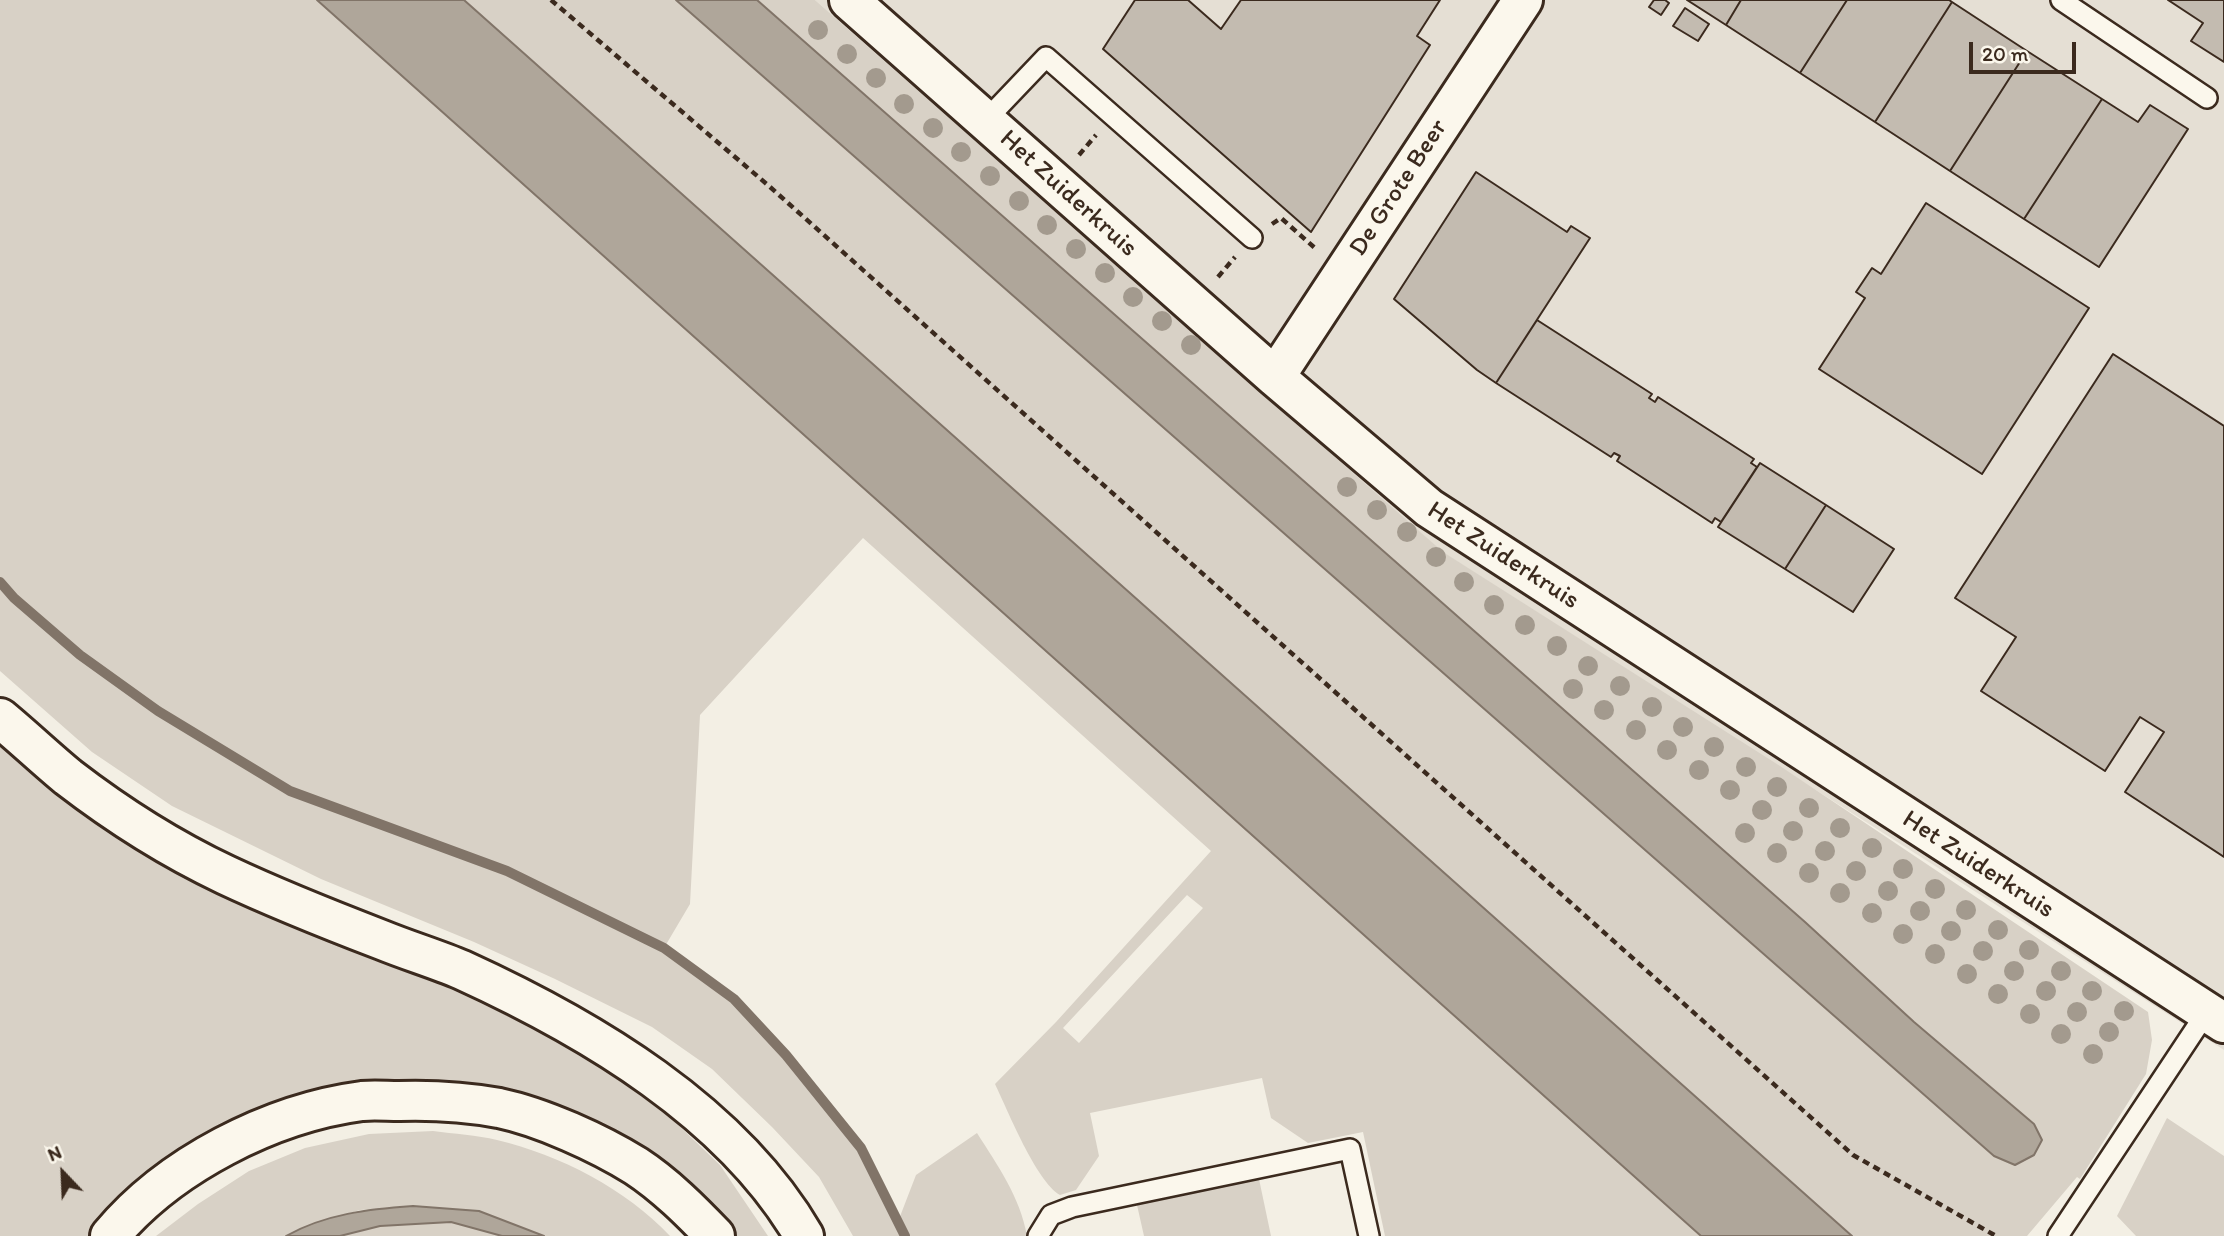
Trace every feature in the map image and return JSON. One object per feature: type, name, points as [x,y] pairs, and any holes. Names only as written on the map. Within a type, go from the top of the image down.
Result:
[{"type":"main road","name":"Het Zuiderkruis","points":[[849,0],[1275,377],[1429,508],[2215,1018]]},
{"type":"main road","name":"De Grote Beer","points":[[1275,377],[1523,0]]},
{"type":"main road","points":[[0,718],[69,778],[151,834],[225,874],[370,936],[460,970],[539,1008],[624,1058],[680,1096],[735,1146],[792,1215],[804,1236]]},
{"type":"main road","points":[[110,1236],[127,1216],[178,1174],[232,1141],[296,1116],[362,1101],[433,1100],[501,1109],[565,1130],[636,1166],[682,1202],[715,1236]]},
{"type":"lane","points":[[2061,0],[2207,98]]},
{"type":"lane","points":[[985,121],[1046,57],[1252,238]]},
{"type":"lane","points":[[2058,1236],[2215,1018]]},
{"type":"lane","points":[[1038,1236],[1051,1215],[1072,1207],[1350,1149],[1369,1236]]},
{"type":"path","points":[[551,0],[769,187],[1853,1155],[1996,1236]]},
{"type":"path","points":[[1054,182],[1113,116]]},
{"type":"path","points":[[1194,305],[1252,238],[1281,218],[1343,272]]},
{"type":"shaded area","points":[[0,0],[317,0],[1701,1236],[1385,1236],[1363,1132],[1308,1143],[1271,1118],[1262,1078],[1090,1113],[1099,1156],[1076,1190],[1060,1195],[1032,1161],[995,1084],[1056,1022],[1211,851],[863,538],[700,715],[690,904],[664,948],[734,999],[786,1055],[861,1148],[899,1219],[916,1175],[977,1133],[1014,1195],[1027,1236],[853,1236],[819,1177],[772,1127],[712,1069],[652,1027],[474,942],[321,879],[172,806],[92,752],[0,671]],"holes":[[[1187,895],[1203,908],[1079,1043],[1063,1028]]]},
{"type":"shaded area","points":[[317,0],[464,0],[1852,1236],[1701,1236]]},
{"type":"shaded area","points":[[464,0],[676,0],[1994,1156],[2042,1140],[2034,1123],[1914,1022],[1805,922],[757,0],[815,0],[1443,552],[1780,766],[2148,1012],[2152,1040],[2146,1074],[2080,1179],[2077,1177],[2027,1236],[1852,1236]]},
{"type":"shaded area","points":[[676,0],[757,0],[1805,922],[1914,1022],[2034,1124],[2042,1140],[2034,1155],[2015,1165],[1994,1156]]},
{"type":"shaded area","points":[[815,0],[2224,0],[2224,1050],[1442,552]]},
{"type":"shaded area","points":[[0,736],[379,955],[529,1026],[616,1073],[670,1117],[720,1165],[768,1236],[737,1236],[691,1191],[645,1153],[360,1089],[118,1206],[91,1236],[0,1236]]},
{"type":"shaded area","points":[[2167,1118],[2224,1156],[2224,1236],[2136,1236],[2117,1216]]},
{"type":"shaded area","points":[[433,1131],[497,1140],[568,1165],[613,1189],[653,1219],[670,1236],[544,1236],[479,1211],[413,1206],[360,1210],[286,1236],[156,1236],[198,1204],[249,1171],[305,1148],[369,1134]]},
{"type":"shaded area","points":[[1259,1179],[1271,1236],[1144,1236],[1137,1205]]},
{"type":"shaded area","points":[[413,1206],[479,1211],[544,1236],[502,1236],[451,1222],[380,1226],[340,1236],[286,1236],[316,1222],[332,1218],[364,1211]]},
{"type":"shaded area","points":[[451,1222],[502,1236],[340,1236],[380,1226]]},
{"type":"building","points":[[1135,0],[1188,0],[1221,29],[1241,0],[1440,0],[1417,36],[1430,45],[1311,232],[1103,49]]},
{"type":"building","points":[[1654,0],[1665,0],[1669,3],[1661,15],[1649,7]]},
{"type":"building","points":[[1687,0],[1741,0],[1726,25]]},
{"type":"building","points":[[1741,0],[1847,0],[1800,73],[1726,25]]},
{"type":"building","points":[[1847,0],[1952,2],[1875,122],[1800,73]]},
{"type":"building","points":[[2168,0],[2224,0],[2224,62],[2191,41],[2203,23]]},
{"type":"building","points":[[1952,2],[2027,51],[1950,171],[1875,122]]},
{"type":"building","points":[[1685,8],[1709,24],[1698,41],[1673,26]]},
{"type":"building","points":[[2027,51],[2102,99],[2024,219],[1950,171]]},
{"type":"building","points":[[2102,99],[2138,122],[2150,105],[2188,129],[2099,267],[2024,219]]},
{"type":"building","points":[[1476,172],[1567,232],[1571,226],[1590,238],[1496,383],[1394,299]]},
{"type":"building","points":[[1926,203],[2089,308],[1982,474],[1819,369],[1865,298],[1856,292],[1872,268],[1881,274]]},
{"type":"building","points":[[1537,320],[1652,394],[1649,398],[1655,402],[1658,397],[1754,459],[1751,463],[1757,467],[1721,522],[1715,518],[1712,523],[1617,461],[1620,456],[1614,453],[1611,457],[1496,383]]},
{"type":"building","points":[[2113,354],[2224,426],[2224,857],[2125,792],[2164,732],[2140,717],[2105,771],[1981,691],[2016,637],[1955,598]]},
{"type":"building","points":[[1760,463],[1826,505],[1785,569],[1718,527]]},
{"type":"building","points":[[1826,505],[1894,549],[1853,612],[1785,569]]},
{"type":"waterway","points":[[0,582],[14,598],[80,655],[158,711],[290,791],[507,871],[664,948],[734,999],[786,1055],[861,1148],[905,1236]]}]
